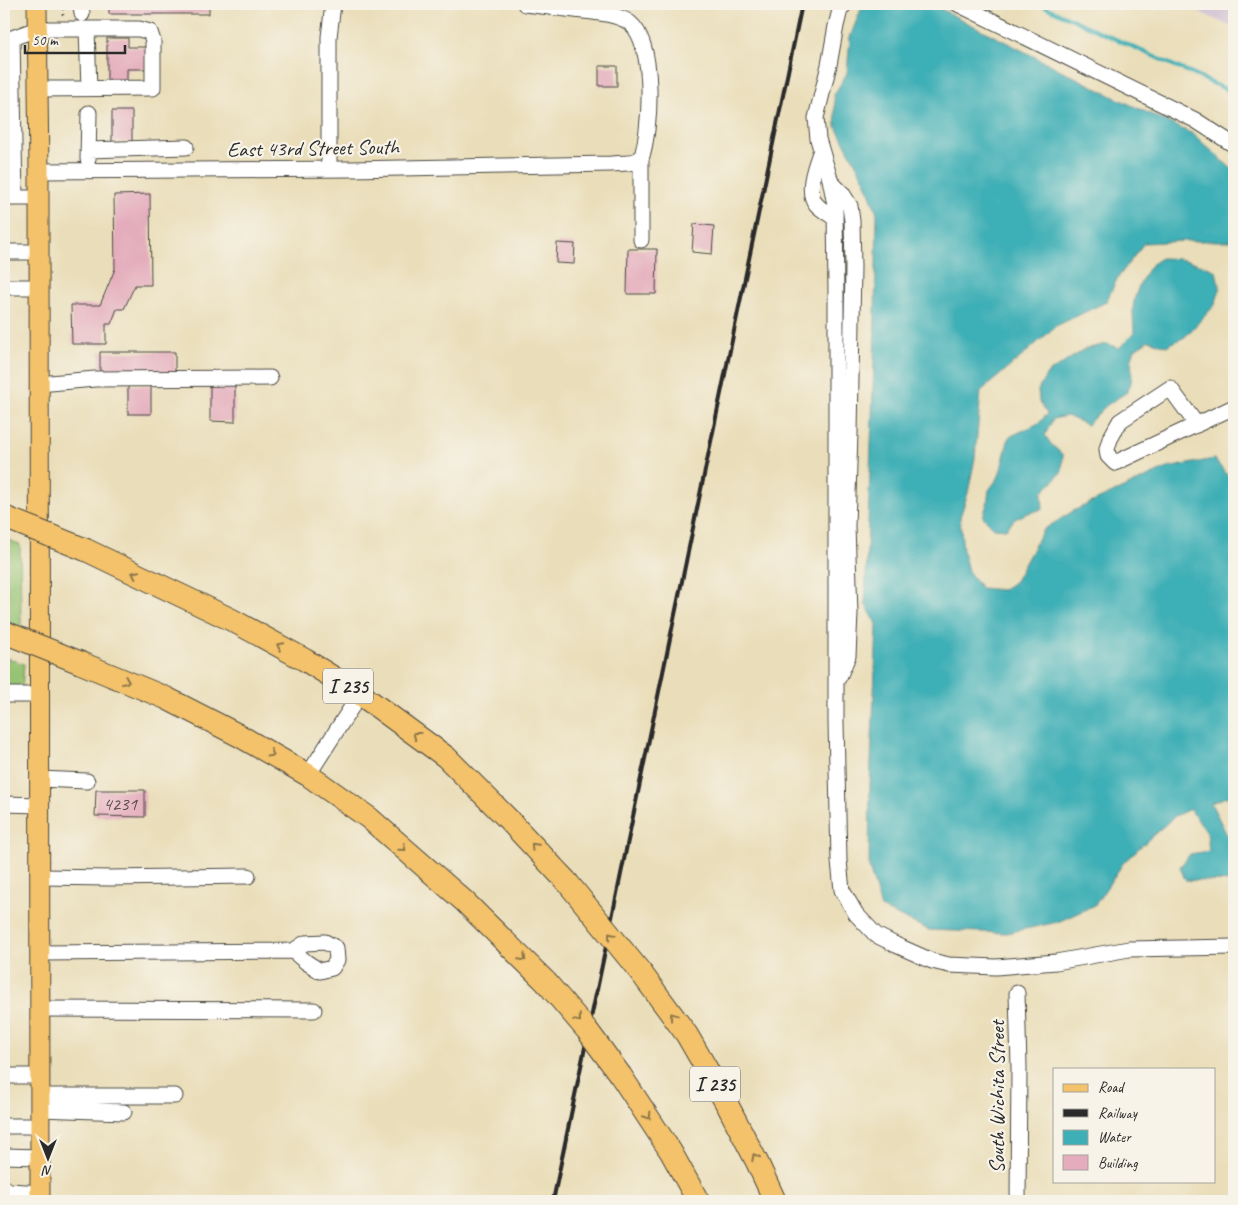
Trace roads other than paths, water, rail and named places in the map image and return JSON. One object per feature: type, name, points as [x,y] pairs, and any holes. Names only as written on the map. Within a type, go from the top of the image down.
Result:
[{"type":"highway","name":"I 235","points":[[4,517],[86,550],[232,620],[305,660],[360,694],[446,757],[567,882],[642,974],[687,1035],[732,1114],[775,1201]]},
{"type":"highway","points":[[4,632],[166,698],[240,736],[308,775],[369,818],[464,901],[546,982],[587,1030],[621,1076],[671,1152],[698,1201]]},
{"type":"main road","points":[[37,4],[39,171],[40,1197]]},
{"type":"street","points":[[329,169],[329,37],[333,4]]},
{"type":"street","points":[[525,4],[612,14],[630,23],[639,35],[646,56],[649,80],[648,118],[641,159],[641,240]]},
{"type":"street","points":[[845,4],[840,10],[816,118],[820,150],[830,180],[835,205],[836,683],[839,862],[842,890],[856,914],[876,935],[932,961],[950,965],[996,967],[1056,962],[1129,949],[1234,947]]},
{"type":"street","points":[[958,4],[1195,120],[1234,145]]},
{"type":"street","points":[[8,105],[38,96],[89,88],[153,88],[154,41],[150,32],[139,29],[37,29],[12,38],[12,68],[8,105],[9,198],[39,198]]},
{"type":"street","points":[[87,29],[89,88]]},
{"type":"street","points":[[12,68],[38,67]]},
{"type":"street","points":[[88,171],[89,112]]},
{"type":"street","points":[[88,150],[186,147]]},
{"type":"street","points":[[820,150],[815,166],[812,196],[816,204],[835,218]]},
{"type":"street","name":"East 43rd Street South","points":[[39,171],[628,164],[641,159]]},
{"type":"street","points":[[830,180],[842,193],[850,206],[853,267],[847,526],[850,621],[848,656],[836,683]]},
{"type":"street","points":[[4,252],[39,252]]},
{"type":"street","points":[[4,287],[39,287]]},
{"type":"street","points":[[39,384],[96,379],[270,378]]},
{"type":"street","points":[[1197,425],[1170,388],[1120,421],[1110,439],[1107,449],[1108,456],[1115,463],[1234,408]]},
{"type":"street","points":[[308,775],[360,694]]},
{"type":"street","points":[[4,696],[39,695]]},
{"type":"street","points":[[39,779],[87,781]]},
{"type":"street","points":[[4,804],[39,805]]},
{"type":"street","points":[[40,877],[248,876]]},
{"type":"street","points":[[40,953],[293,951]]},
{"type":"street","name":"South Wichita Street","points":[[1017,993],[1019,1067],[1018,1201]]},
{"type":"street","points":[[40,1009],[314,1010]]},
{"type":"street","points":[[4,1076],[40,1076]]},
{"type":"street","points":[[4,1126],[40,1110],[175,1096]]},
{"type":"street","points":[[40,1110],[124,1112]]},
{"type":"street","points":[[4,1156],[40,1156]]},
{"type":"street","points":[[4,1188],[40,1197]]},
{"type":"water","points":[[866,4],[931,4],[1114,97],[1193,134],[1234,171],[1234,241],[1144,243],[1117,279],[1106,302],[1056,326],[981,391],[975,458],[968,493],[960,517],[963,551],[968,571],[981,588],[1003,590],[1015,581],[1043,530],[1073,511],[1167,468],[1214,459],[1228,476],[1234,494],[1234,794],[1211,803],[1227,835],[1234,834],[1234,882],[1185,880],[1180,867],[1190,854],[1209,851],[1207,833],[1190,809],[1175,816],[1124,862],[1095,905],[1058,922],[1006,933],[929,930],[881,908],[869,867],[870,785],[877,624],[865,604],[874,362],[877,213],[865,181],[836,127],[834,95],[847,73],[850,37],[861,9]]},
{"type":"water","points":[[1161,258],[1189,261],[1216,271],[1220,289],[1215,305],[1185,337],[1166,346],[1149,340],[1135,349],[1131,361],[1131,383],[1127,392],[1107,405],[1087,425],[1067,416],[1053,419],[1045,435],[1051,444],[1063,455],[1062,471],[1042,493],[1043,509],[1015,519],[1006,529],[994,528],[983,517],[989,490],[998,478],[1009,437],[1039,423],[1047,414],[1039,401],[1038,390],[1047,374],[1085,349],[1107,344],[1119,348],[1134,333],[1133,307],[1138,288],[1151,265]]},
{"type":"waterway","points":[[1039,4],[1234,93]]},
{"type":"railway","points":[[553,1201],[802,4]]}]
